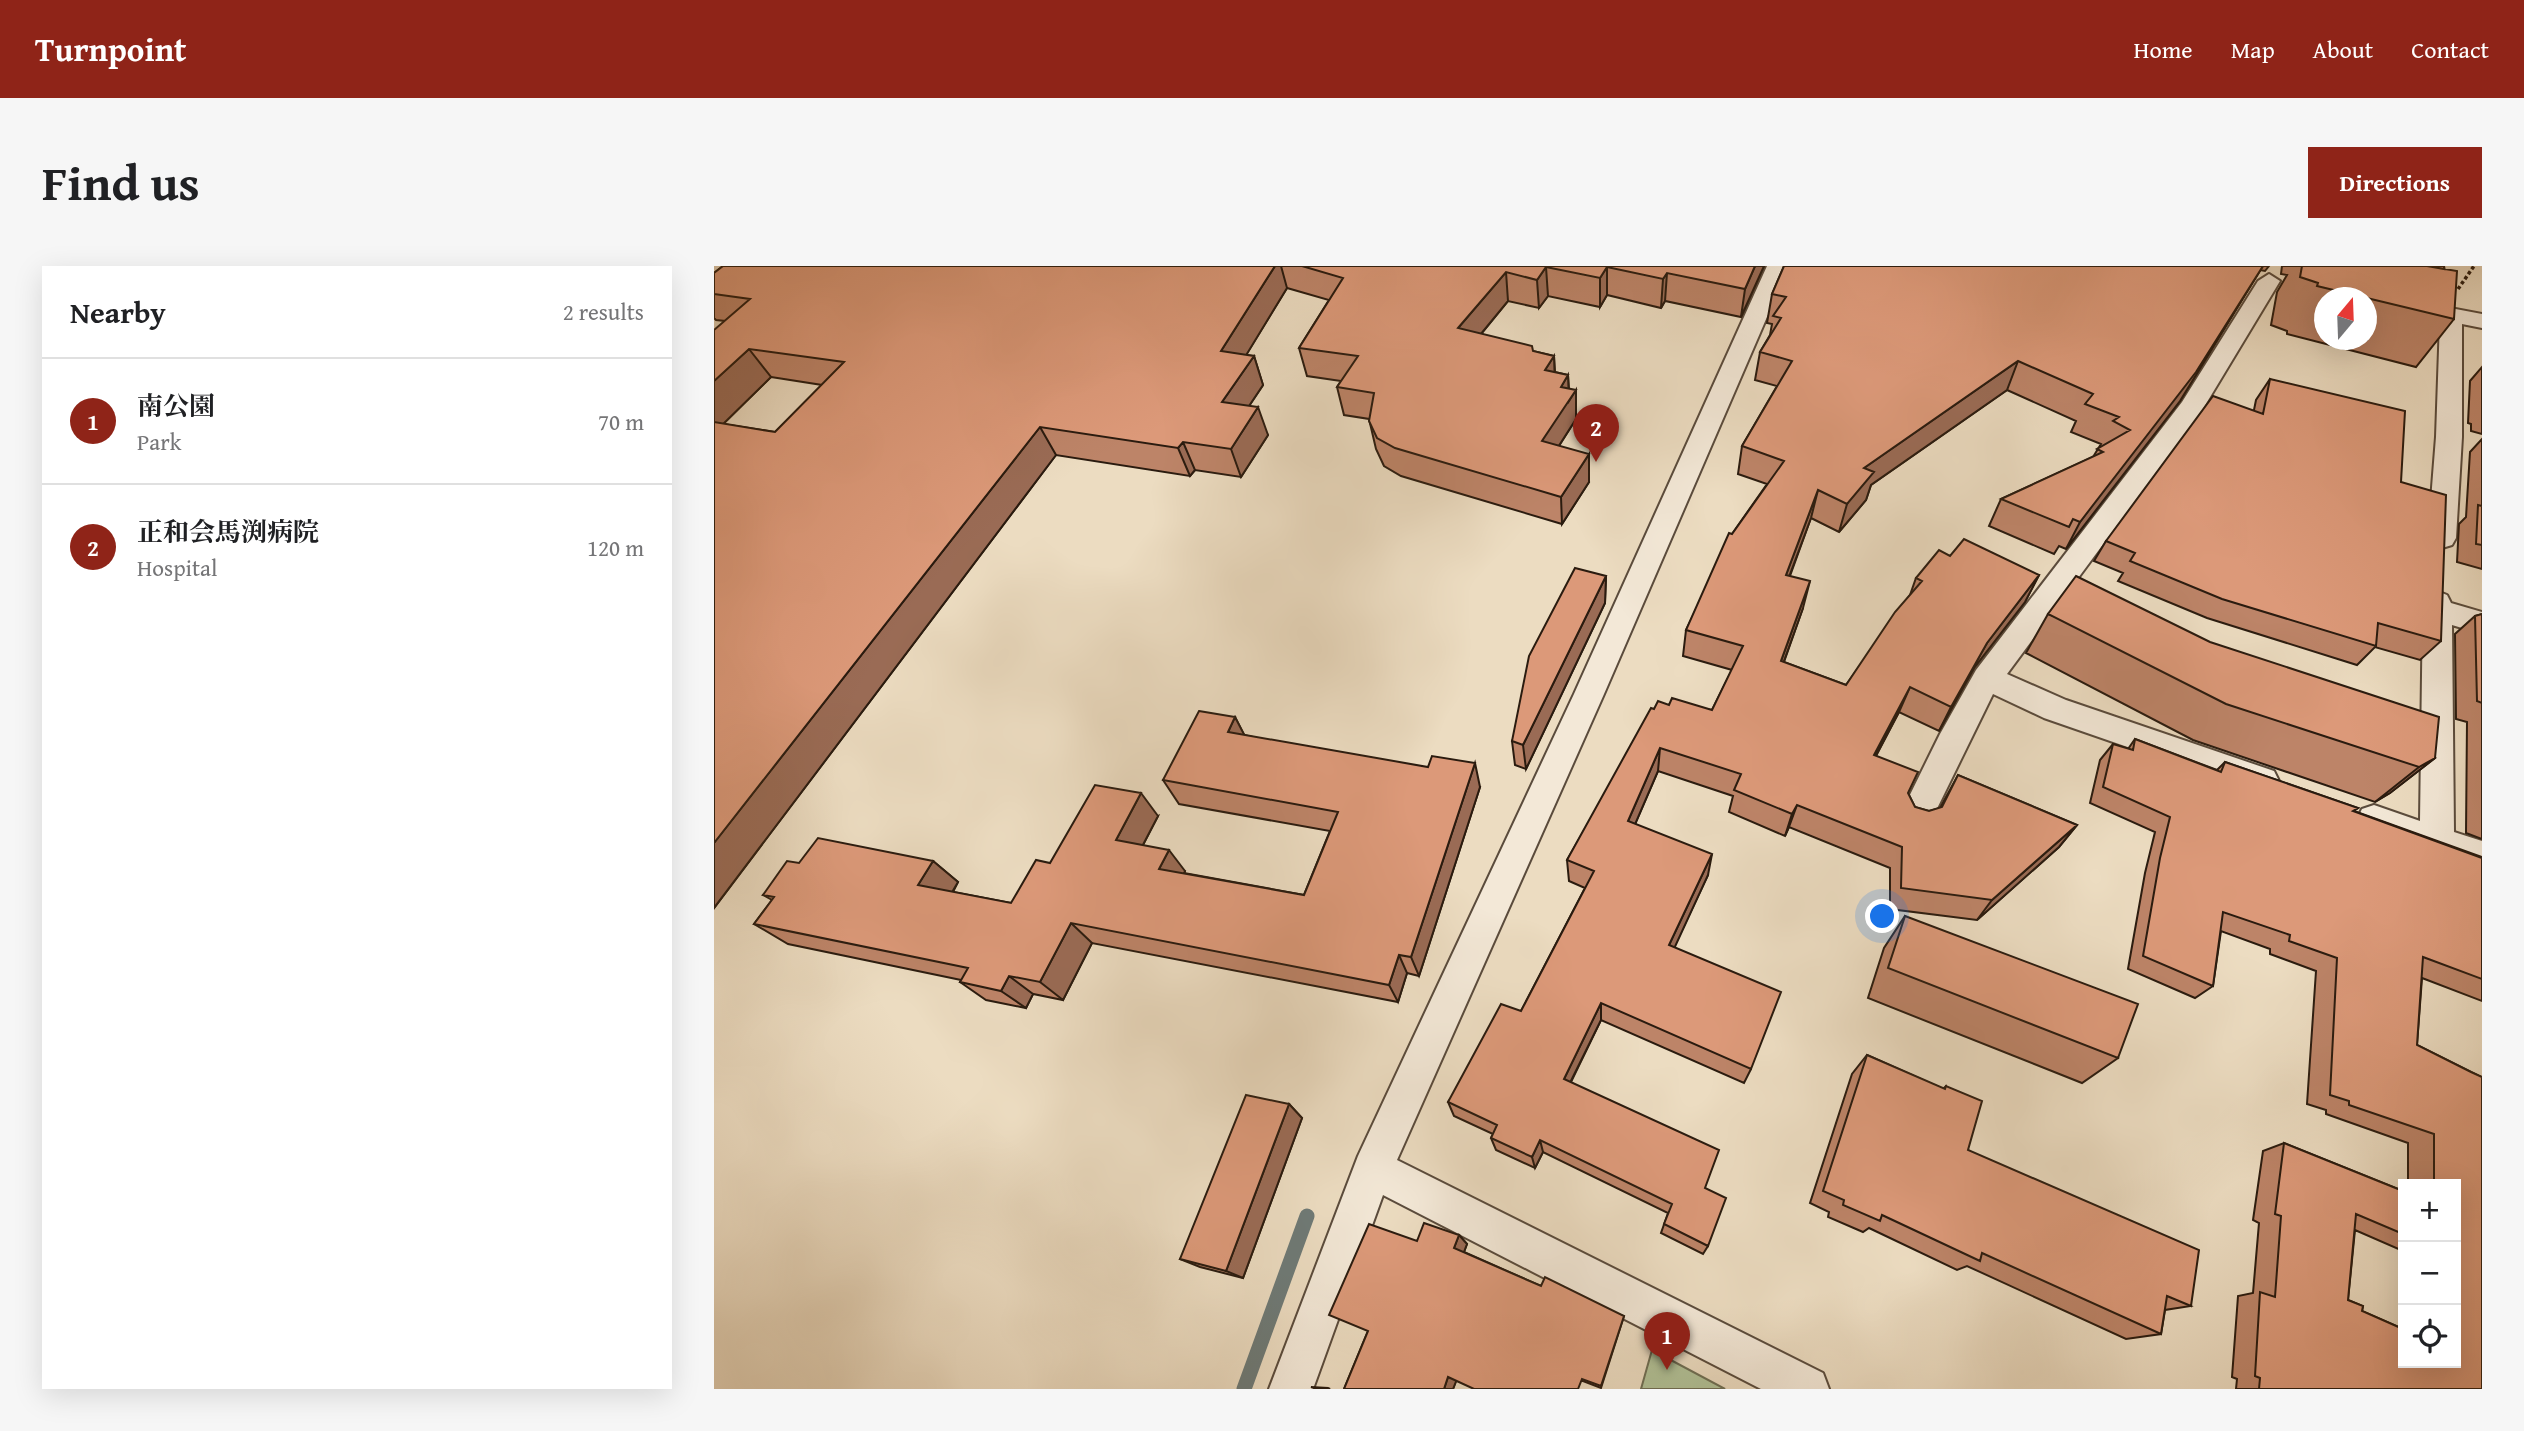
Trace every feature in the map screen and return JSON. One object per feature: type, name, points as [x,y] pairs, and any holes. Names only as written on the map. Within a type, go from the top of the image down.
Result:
[{"type":"street","points":[[1291,1389],[1372,1170],[1589,694],[1778,266]]},
{"type":"street","points":[[1916,817],[1951,743],[1987,678],[2192,406],[2268,281]]},
{"type":"street","points":[[2377,301],[2482,321]]},
{"type":"street","points":[[2437,841],[2437,610],[2460,439],[2451,315]]},
{"type":"street","points":[[2437,610],[2482,623]]},
{"type":"street","points":[[1987,678],[2055,709],[2292,791]]},
{"type":"street","points":[[2345,809],[2482,856]]},
{"type":"street","points":[[1372,1170],[1420,1191],[1807,1389]]},
{"type":"green space","points":[[1652,1350],[1725,1389],[1641,1389]]},
{"type":"building","points":[[723,266],[1275,266],[1221,351],[1254,356],[1222,402],[1258,407],[1231,449],[1183,442],[1178,448],[1040,427],[714,843],[714,422],[775,432],[844,362],[749,349],[714,381],[714,330],[750,299],[714,294],[714,273]]},
{"type":"building","points":[[1302,266],[1755,266],[1745,289],[1667,273],[1663,279],[1607,267],[1600,278],[1546,267],[1537,280],[1506,272],[1458,328],[1532,346],[1533,351],[1554,356],[1545,370],[1568,375],[1561,387],[1576,390],[1542,441],[1589,454],[1561,497],[1395,448],[1377,438],[1369,421],[1374,393],[1337,387],[1358,356],[1299,348],[1343,278]]},
{"type":"building","points":[[1784,266],[2263,266],[2196,372],[2080,522],[2073,519],[2069,527],[2001,499],[2103,452],[2097,449],[2130,430],[2113,421],[2119,417],[2085,404],[2093,394],[2018,361],[1864,468],[1874,472],[1847,504],[1818,490],[1786,575],[1810,581],[1781,661],[1846,685],[1895,612],[1922,581],[1916,578],[1939,550],[1950,556],[1964,539],[2039,575],[1987,643],[1951,707],[1910,687],[1874,755],[1918,772],[1908,793],[1915,807],[1929,811],[1942,807],[1958,775],[2077,825],[1992,900],[1901,888],[1902,847],[1797,805],[1792,814],[1734,790],[1741,774],[1660,748],[1628,821],[1712,854],[1669,945],[1781,992],[1751,1069],[1601,1003],[1564,1079],[1719,1150],[1705,1188],[1726,1198],[1708,1246],[1664,1224],[1672,1204],[1540,1140],[1532,1157],[1491,1138],[1497,1125],[1448,1102],[1501,1004],[1521,1011],[1594,871],[1567,860],[1651,708],[1654,709],[1658,701],[1669,705],[1672,698],[1712,710],[1743,646],[1686,630],[1729,533],[1732,534],[1784,461],[1742,446],[1792,361],[1760,352],[1781,318],[1773,316],[1786,297],[1772,294]]},
{"type":"building","points":[[2302,266],[2427,266],[2457,271],[2454,319],[2377,300],[2377,287],[2321,287],[2317,286],[2318,283],[2300,277]]},
{"type":"building","points":[[2270,379],[2405,411],[2401,482],[2446,495],[2441,641],[2378,623],[2376,646],[2222,599],[2130,561],[2135,553],[2106,541],[2213,396],[2263,414]]},
{"type":"building","points":[[2478,505],[2482,506],[2482,545],[2476,544]]},
{"type":"building","points":[[1575,568],[1606,576],[1523,745],[1512,741],[1529,656]]},
{"type":"building","points":[[2076,576],[2210,642],[2439,717],[2435,758],[2419,767],[2226,704],[2048,614]]},
{"type":"building","points":[[2482,614],[2482,703],[2477,701],[2475,616]]},
{"type":"building","points":[[1199,711],[1235,717],[1228,732],[1428,767],[1432,756],[1475,763],[1411,957],[1399,955],[1389,985],[1071,923],[1040,982],[1009,976],[1001,991],[960,982],[968,968],[754,924],[774,897],[763,895],[787,861],[799,863],[818,838],[933,861],[918,885],[1011,903],[1036,860],[1050,863],[1095,785],[1141,793],[1116,840],[1169,850],[1159,869],[1304,895],[1338,812],[1163,780]]},
{"type":"building","points":[[2135,739],[2221,772],[2225,762],[2358,808],[2353,811],[2482,858],[2482,979],[2423,957],[2417,1045],[2482,1077],[2482,1389],[2259,1389],[2260,1378],[2255,1376],[2260,1292],[2275,1297],[2281,1216],[2275,1214],[2284,1143],[2398,1189],[2398,1232],[2356,1214],[2348,1300],[2363,1306],[2362,1311],[2398,1327],[2398,1368],[2461,1368],[2461,1179],[2434,1179],[2434,1134],[2349,1105],[2349,1101],[2330,1095],[2337,958],[2289,941],[2290,935],[2223,912],[2213,986],[2143,956],[2170,817],[2103,787],[2113,744],[2133,750]]},
{"type":"building","points":[[1905,916],[2138,1004],[2118,1058],[1888,968]]},
{"type":"building","points":[[1867,1055],[1945,1089],[1946,1086],[1982,1101],[1968,1150],[2199,1250],[2191,1306],[2167,1296],[2161,1334],[1982,1253],[1980,1261],[1882,1215],[1880,1221],[1843,1205],[1844,1200],[1823,1191]]},
{"type":"building","points":[[1246,1095],[1289,1104],[1226,1271],[1180,1259]]},
{"type":"building","points":[[1424,1223],[1459,1235],[1454,1248],[1541,1286],[1545,1277],[1624,1316],[1601,1386],[1582,1379],[1578,1389],[1474,1389],[1448,1377],[1444,1389],[1344,1389],[1368,1331],[1329,1315],[1369,1224],[1417,1241]]},
{"type":"waterway","points":[[1244,1389],[1307,1216]]},
{"type":"place","name":"正和会馬渕病院","points":[[1596,462]]},
{"type":"place","name":"南公園","points":[[1667,1370]]}]
